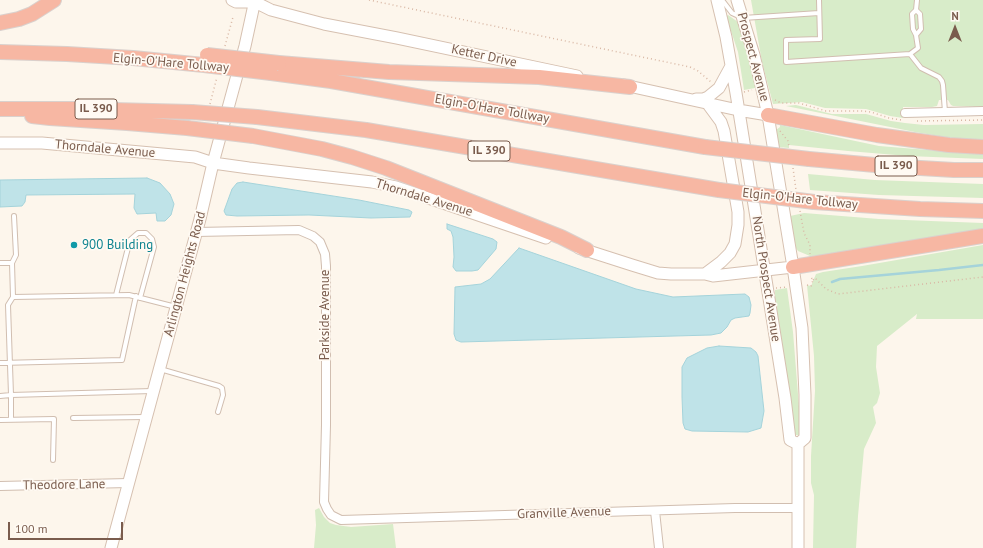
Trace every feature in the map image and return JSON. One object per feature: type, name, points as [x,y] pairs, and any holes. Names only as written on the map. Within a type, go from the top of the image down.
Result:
[{"type":"highway","points":[[0,23],[19,19],[32,14],[54,0]]},
{"type":"highway","name":"Elgin-O'Hare Tollway","points":[[0,52],[206,60],[275,68],[331,81],[705,147],[809,159],[893,166],[954,170],[983,170]]},
{"type":"highway","points":[[275,68],[539,77],[630,87]]},
{"type":"highway","name":"Elgin-O'Hare Tollway","points":[[0,110],[73,109],[192,112],[257,117],[366,130],[719,190],[814,202],[920,209],[983,211]]},
{"type":"highway","name":"IL 390","points":[[0,110],[50,118],[187,128],[253,136],[322,149],[386,168],[561,237],[587,250]]},
{"type":"highway","points":[[768,115],[885,136],[983,147]]},
{"type":"highway","points":[[793,267],[983,236]]},
{"type":"street","name":"Ketter Drive","points":[[232,0],[236,2],[255,1],[271,10],[324,24],[768,115]]},
{"type":"street","name":"Prospect Avenue","points":[[717,0],[726,37],[738,110]]},
{"type":"street","name":"Prospect Avenue","points":[[737,0],[754,54],[768,115]]},
{"type":"street","name":"Arlington Heights Road","points":[[111,548],[160,369],[213,162],[247,38],[255,1]]},
{"type":"street","points":[[691,100],[703,99],[719,88],[731,66]]},
{"type":"street","points":[[705,274],[730,253],[735,244],[738,225],[738,212],[724,131],[721,122],[707,103]]},
{"type":"street","name":"North Prospect Avenue","points":[[738,110],[788,419],[790,440],[798,444]]},
{"type":"street","points":[[906,116],[945,112],[983,111]]},
{"type":"street","name":"North Prospect Avenue","points":[[768,115],[802,328],[805,438],[798,444],[798,548]]},
{"type":"street","name":"Thorndale Avenue","points":[[0,143],[42,143],[195,157],[213,162],[249,168],[372,182],[396,187],[559,242],[658,273],[705,274],[713,276],[793,267]]},
{"type":"street","name":"Parkside Avenue","points":[[196,232],[299,230],[313,236],[320,242],[325,254],[326,266],[326,425],[324,502],[331,515]]},
{"type":"street","name":"Theodore Lane","points":[[0,486],[128,483]]},
{"type":"street","name":"Granville Avenue","points":[[331,515],[341,520],[735,508],[798,508]]},
{"type":"street","points":[[655,511],[658,548]]},
{"type":"lane","points":[[722,0],[732,13],[743,18],[819,13]]},
{"type":"lane","points":[[819,0],[820,39],[786,40],[786,62],[910,54],[918,48],[916,35],[913,29],[912,14],[916,10],[917,0]]},
{"type":"lane","points":[[916,10],[920,14],[921,29],[916,35]]},
{"type":"lane","points":[[910,54],[921,68],[939,77],[942,81],[945,112]]},
{"type":"lane","points":[[11,420],[8,305],[13,297],[12,263],[16,255],[14,216]]},
{"type":"lane","points":[[0,363],[122,360],[138,297],[154,247],[152,239],[146,233],[138,233],[130,240],[116,295]]},
{"type":"lane","points":[[0,263],[12,263]]},
{"type":"lane","points":[[13,297],[129,295],[176,307]]},
{"type":"lane","points":[[160,369],[222,388],[223,396],[218,412]]},
{"type":"lane","points":[[0,396],[154,391]]},
{"type":"lane","points":[[73,418],[147,417]]},
{"type":"lane","points":[[0,420],[54,419],[53,460]]},
{"type":"path","points":[[369,0],[690,67],[698,71],[713,83]]},
{"type":"path","points":[[744,92],[755,90]]},
{"type":"path","points":[[774,100],[780,104],[799,103],[826,111],[862,111],[871,112],[889,118],[906,116]]},
{"type":"path","points":[[915,121],[983,120]]},
{"type":"path","points":[[810,277],[813,280],[815,278],[826,289],[838,294],[983,277]]},
{"type":"path","points":[[807,285],[811,286],[813,280]]},
{"type":"path","points":[[775,289],[787,287]]},
{"type":"green space","points":[[751,0],[983,0],[983,107],[953,106],[948,100],[939,100],[937,106],[932,107],[903,107],[903,118],[866,109],[825,108],[802,102],[773,104],[762,62]]},
{"type":"green space","points":[[728,15],[738,22],[749,56],[755,80],[755,88],[744,90],[738,52],[726,16]]},
{"type":"green space","points":[[796,105],[832,114],[866,114],[891,121],[924,125],[983,124],[983,140],[952,138],[915,132],[786,106]]},
{"type":"green space","points":[[780,125],[879,146],[983,153],[983,159],[908,156],[789,145],[789,148],[779,147],[776,130],[780,127]]},
{"type":"green space","points":[[808,174],[875,180],[983,184],[983,198],[879,195],[810,190]]},
{"type":"green space","points":[[804,213],[879,219],[983,223],[983,231],[828,255],[810,256],[798,251],[796,248],[790,216]]},
{"type":"green space","points":[[983,245],[983,319],[916,319],[917,314],[877,346],[876,367],[880,393],[877,403],[873,407],[876,423],[864,449],[856,548],[813,548],[814,495],[811,483],[811,456],[815,391],[814,356],[807,285],[811,286],[816,274],[823,272]]},
{"type":"green space","points":[[787,288],[793,332],[800,435],[795,435],[775,300],[775,290]]},
{"type":"green space","points":[[319,508],[324,517],[330,523],[336,525],[351,527],[393,524],[396,548],[314,548],[316,525],[315,510]]},
{"type":"water","points":[[147,178],[160,183],[170,194],[174,204],[171,215],[165,221],[157,221],[156,213],[137,214],[134,208],[135,194],[26,195],[25,202],[22,206],[0,207],[0,180]]},
{"type":"water","points":[[243,182],[359,200],[409,210],[412,212],[410,217],[371,218],[309,215],[226,215],[224,211],[232,189],[237,183]]},
{"type":"water","points":[[447,224],[493,239],[497,242],[496,249],[478,270],[456,271],[453,267],[453,237],[451,231],[447,229]]},
{"type":"water","points":[[519,248],[636,289],[673,297],[745,294],[749,297],[751,305],[750,313],[749,316],[731,320],[721,333],[711,335],[461,342],[456,340],[454,334],[455,287],[481,284],[490,279]]},
{"type":"water","points":[[719,346],[751,348],[756,352],[758,356],[764,411],[761,428],[748,432],[692,431],[685,429],[683,423],[682,367],[687,358],[707,348]]},
{"type":"waterway","points":[[832,282],[840,279],[983,265]]},
{"type":"place","name":"900 Building","points":[[74,245]]}]
